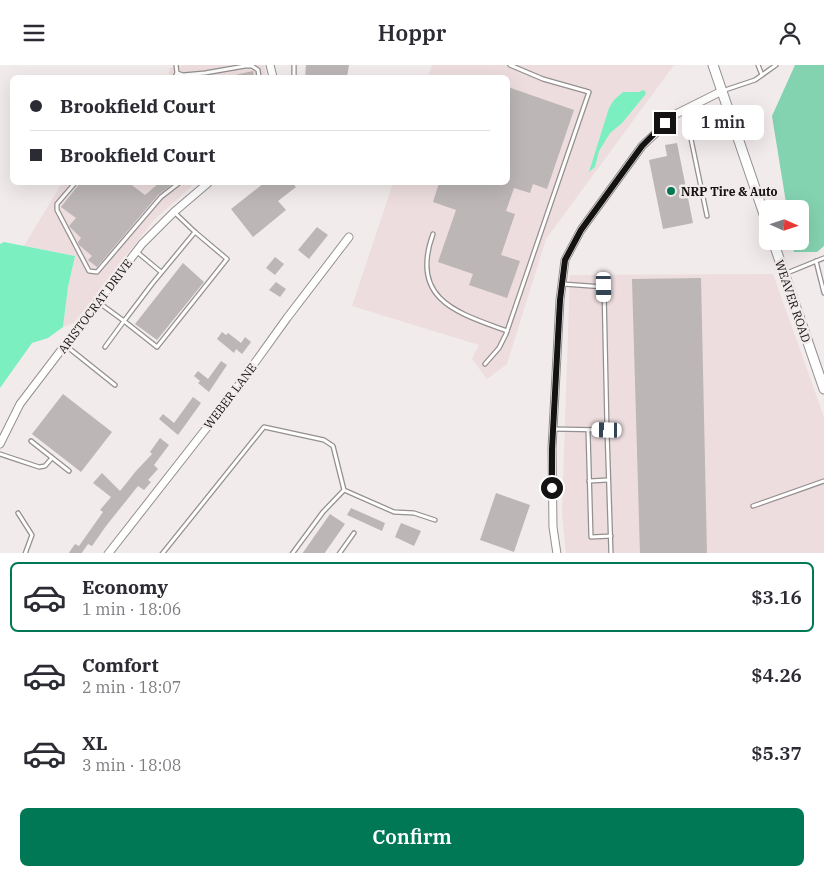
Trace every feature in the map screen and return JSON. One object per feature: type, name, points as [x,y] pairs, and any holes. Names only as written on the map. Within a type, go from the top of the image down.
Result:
[{"type":"main road","points":[[713,65],[759,200]]},
{"type":"main road","name":"WEAVER ROAD","points":[[775,250],[824,389]]},
{"type":"street","points":[[557,553],[553,527],[553,429],[565,260],[581,230],[642,146],[676,113],[722,91]]},
{"type":"street","name":"ARISTOCRAT DRIVE","points":[[0,444],[20,403],[136,252],[157,227],[206,185]]},
{"type":"street","name":"WEBER LANE","points":[[108,553],[223,407],[287,318],[349,237]]},
{"type":"lane","points":[[176,65],[177,73],[183,75],[245,66],[258,70],[259,75]]},
{"type":"lane","points":[[485,364],[499,348],[507,331],[589,92],[543,79],[510,65]]},
{"type":"lane","points":[[758,65],[762,75]]},
{"type":"lane","points":[[722,91],[755,80],[776,65]]},
{"type":"lane","points":[[685,109],[706,216]]},
{"type":"lane","points":[[73,185],[57,204],[57,210],[89,271],[93,273],[97,272],[161,197],[176,185]]},
{"type":"lane","points":[[98,302],[157,347],[227,259],[174,212]]},
{"type":"lane","points":[[105,347],[161,273],[195,232]]},
{"type":"lane","points":[[433,234],[428,252],[428,275],[438,297],[462,315],[507,331]]},
{"type":"lane","points":[[136,252],[161,273]]},
{"type":"lane","points":[[784,274],[824,258]]},
{"type":"lane","points":[[816,261],[824,293]]},
{"type":"lane","points":[[562,284],[604,287],[611,553]]},
{"type":"lane","points":[[65,345],[116,385]]},
{"type":"lane","points":[[162,553],[264,427],[324,440],[333,446],[344,490]]},
{"type":"lane","points":[[553,429],[607,430]]},
{"type":"lane","points":[[588,430],[591,537],[610,536]]},
{"type":"lane","points":[[31,441],[69,471]]},
{"type":"lane","points":[[0,454],[39,467],[45,466],[52,458]]},
{"type":"lane","points":[[589,481],[609,479]]},
{"type":"lane","points":[[753,506],[824,481]]},
{"type":"lane","points":[[344,490],[394,512],[414,513],[435,520]]},
{"type":"lane","points":[[292,553],[323,512],[344,490]]},
{"type":"lane","points":[[18,513],[32,535],[25,553]]},
{"type":"lane","points":[[339,553],[354,533]]},
{"type":"shaded area","points":[[184,65],[264,65],[266,75],[168,75],[170,68]]},
{"type":"shaded area","points":[[432,65],[674,65],[546,239],[507,364],[487,379],[472,359],[479,345],[352,306],[392,185],[510,185],[510,75],[429,75]]},
{"type":"shaded area","points":[[795,65],[824,65],[824,246],[817,252],[794,252],[794,250],[809,250],[809,200],[786,200],[772,116]]},
{"type":"shaded area","points":[[643,90],[646,92],[645,95],[622,123],[610,133],[599,151],[595,167],[589,172],[609,108],[614,100],[623,92],[639,92]]},
{"type":"shaded area","points":[[61,185],[193,185],[153,221],[74,323],[63,327],[68,287],[75,256],[24,246]]},
{"type":"shaded area","points":[[4,242],[75,256],[68,287],[63,327],[48,338],[32,343],[0,388],[0,244]]},
{"type":"shaded area","points":[[773,274],[824,417],[824,553],[566,553],[562,513],[570,275]]},
{"type":"building","points":[[306,65],[349,65],[347,75],[305,75]]},
{"type":"building","points":[[253,71],[254,75],[235,75]]},
{"type":"building","points":[[510,88],[574,110],[547,189],[533,184],[530,193],[514,188],[506,211],[515,214],[501,255],[520,261],[507,298],[469,285],[473,274],[438,262],[456,210],[433,202],[438,185],[510,185]]},
{"type":"building","name":"NRP Tire & Auto","points":[[677,143],[693,223],[663,229],[649,160],[667,156],[665,145]]},
{"type":"building","points":[[78,185],[132,185],[145,195],[157,185],[171,185],[158,195],[97,267],[88,260],[92,256],[79,245],[78,242],[81,238],[69,226],[76,218],[61,207]]},
{"type":"building","points":[[261,185],[294,185],[296,187],[278,201],[286,210],[253,237],[231,209]]},
{"type":"building","points":[[317,227],[328,235],[309,259],[298,250]]},
{"type":"building","points":[[275,257],[284,264],[275,275],[266,268]]},
{"type":"building","points":[[183,263],[204,282],[157,340],[135,324]]},
{"type":"building","points":[[701,278],[707,553],[640,553],[632,279]]},
{"type":"building","points":[[276,282],[286,289],[280,297],[269,290]]},
{"type":"building","points":[[222,332],[226,335],[228,333],[241,343],[245,337],[251,342],[242,354],[236,349],[234,353],[217,339]]},
{"type":"building","points":[[221,361],[227,365],[209,392],[198,383],[200,381],[194,376],[198,371],[208,379]]},
{"type":"building","points":[[63,394],[112,432],[81,472],[32,434]]},
{"type":"building","points":[[193,397],[201,403],[178,435],[159,419],[163,414],[174,423]]},
{"type":"building","points":[[160,438],[169,445],[154,465],[158,469],[148,480],[151,482],[144,490],[138,486],[92,546],[88,544],[82,553],[69,553],[75,544],[79,546],[103,512],[100,510],[111,497],[93,483],[102,473],[120,491],[152,454],[150,452]]},
{"type":"building","points":[[496,493],[530,505],[514,552],[480,540]]},
{"type":"building","points":[[351,508],[385,523],[382,531],[347,515]]},
{"type":"building","points":[[330,514],[345,524],[325,553],[303,553]]},
{"type":"building","points":[[401,523],[421,531],[414,546],[395,537]]},
{"type":"place","name":"NRP Tire & Auto","points":[[671,191]]},
{"type":"route","points":[[552,488],[552,449],[560,300],[565,260],[581,230],[642,146],[665,123]]}]
